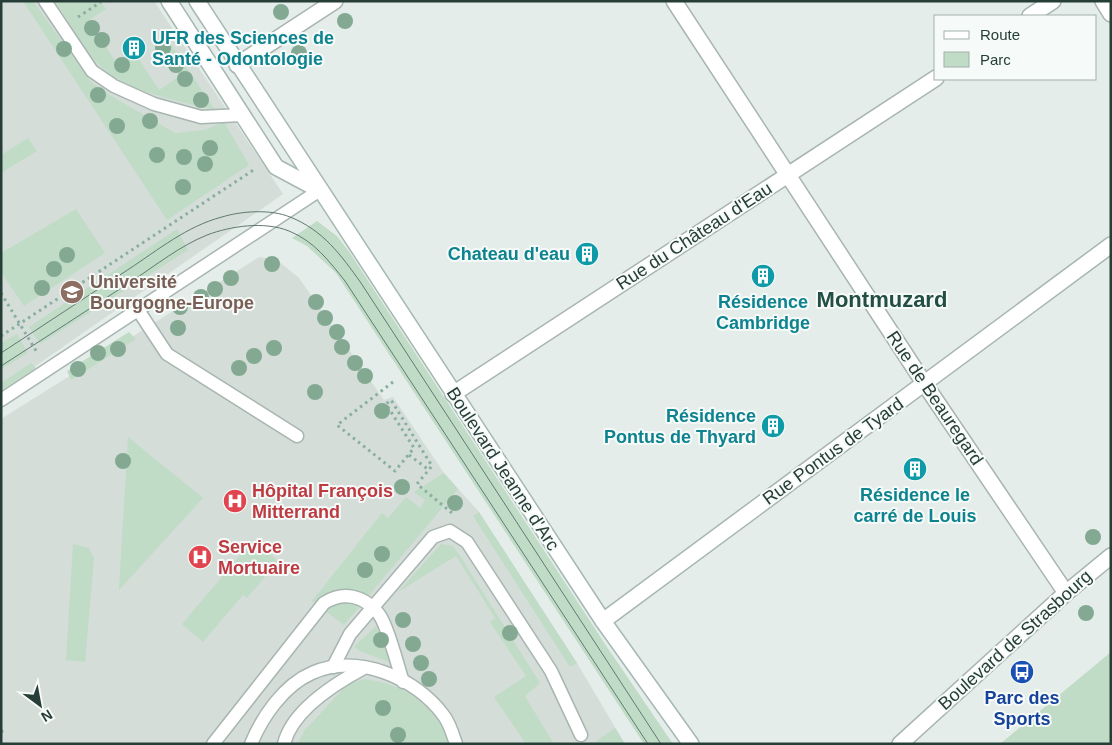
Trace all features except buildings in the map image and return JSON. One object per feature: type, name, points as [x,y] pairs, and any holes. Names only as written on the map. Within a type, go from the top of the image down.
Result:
[{"type":"street","name":"Boulevard Jeanne d'Arc","points":[[169,1],[276,167],[320,190]]},
{"type":"street","name":"Boulevard Jeanne d'Arc","points":[[197,1],[603,621],[691,744]]},
{"type":"street","points":[[238,65],[335,1]]},
{"type":"street","name":"Rue de Beauregard","points":[[674,1],[924,383],[1066,593]]},
{"type":"street","points":[[1032,15],[1053,1]]},
{"type":"street","points":[[1103,1],[1111,14]]},
{"type":"street","name":"Rue du Château d'Eau","points":[[453,394],[934,79]]},
{"type":"street","name":"Rue Pontus de Tyard","points":[[603,621],[1111,245]]},
{"type":"street","name":"Boulevard de Strasbourg","points":[[900,744],[1066,593],[1111,556]]},
{"type":"street","name":"Boulevard de Strasbourg","points":[[890,744],[920,724]]},
{"type":"lane","points":[[45,1],[92,71],[114,86],[154,104],[201,117],[242,115]]},
{"type":"lane","points":[[1,400],[320,190]]},
{"type":"lane","points":[[138,310],[167,354],[297,436]]},
{"type":"lane","points":[[333,667],[350,634],[433,537],[450,531],[467,542],[551,671],[581,736]]},
{"type":"lane","points":[[213,744],[324,603],[343,594],[355,596],[382,618],[403,682]]},
{"type":"lane","points":[[251,744],[268,712],[287,690],[311,673],[333,667],[352,665],[403,682],[433,704],[445,717],[456,744]]},
{"type":"lane","points":[[284,744],[292,725],[318,698],[340,681],[364,668]]},
{"type":"path","points":[[62,27],[101,2]]},
{"type":"path","points":[[1,336],[256,168],[253,164]]},
{"type":"path","points":[[1,292],[38,355]]},
{"type":"path","points":[[393,382],[337,425],[395,471],[414,448],[386,404],[391,400],[432,466],[417,484],[452,513],[433,537]]},
{"type":"path","points":[[409,455],[429,470]]},
{"type":"shaded area","name":"Université Bourgogne-Europe","points":[[1,1],[154,1],[283,194],[1,390]]},
{"type":"shaded area","name":"Hôpital François Mitterrand","points":[[259,257],[277,260],[299,278],[384,400],[393,397],[444,473],[479,512],[577,663],[625,744],[1,744],[1,419]]},
{"type":"green space","points":[[23,1],[33,1],[91,82],[175,133],[204,130],[224,122],[249,165],[167,220]]},
{"type":"green space","points":[[55,1],[100,1],[106,9],[89,20],[118,66],[136,55],[159,90],[180,76],[157,40],[165,36],[216,111],[166,98],[132,86],[117,78],[91,56]]},
{"type":"green space","points":[[28,138],[37,151],[1,173],[1,155]]},
{"type":"green space","points":[[76,209],[105,253],[24,306],[1,272],[1,253]]},
{"type":"green space","points":[[317,221],[337,236],[350,253],[607,647],[673,744],[644,744],[336,273],[307,246],[292,238]]},
{"type":"green space","points":[[177,229],[188,250],[40,344],[29,327]]},
{"type":"green space","points":[[129,332],[136,339],[71,380],[67,371]]},
{"type":"green space","points":[[17,334],[28,353],[1,369],[1,343]]},
{"type":"green space","points":[[31,363],[36,368],[1,391],[1,383]]},
{"type":"green space","points":[[128,437],[203,498],[119,590]]},
{"type":"green space","points":[[444,473],[458,489],[344,625],[312,601],[382,513],[388,518],[406,497],[420,508],[425,500],[414,492]]},
{"type":"green space","points":[[479,512],[577,663],[570,667],[473,516]]},
{"type":"green space","points":[[253,540],[278,561],[247,598],[243,595],[203,642],[182,624]]},
{"type":"green space","points":[[73,544],[89,548],[94,559],[85,662],[66,660]]},
{"type":"green space","points":[[441,544],[453,546],[540,683],[525,696],[554,744],[526,744],[494,697],[526,676],[490,622],[495,618],[456,556],[398,592]]},
{"type":"green space","points":[[376,626],[394,664],[354,647]]},
{"type":"green space","points":[[1111,652],[1111,744],[1000,744]]},
{"type":"green space","points":[[364,679],[393,686],[417,699],[436,719],[452,744],[298,744],[304,731],[348,684]]},
{"type":"green space","points":[[615,728],[625,744],[592,744]]},
{"type":"tram line","points":[[1,353],[197,226],[230,215],[247,212],[282,214],[302,222],[330,244],[361,283],[661,744]]},
{"type":"tram line","points":[[1,366],[197,239],[226,229],[258,225],[279,228],[298,235],[320,252],[345,281],[648,744]]},
{"type":"place","name":"UFR des Sciences de Santé - Odontologie","points":[[134,48]]},
{"type":"place","name":"Chateau d'eau","points":[[587,254]]},
{"type":"place","name":"Résidence Cambridge","points":[[763,276]]},
{"type":"place","name":"Université Bourgogne-Europe","points":[[72,292]]},
{"type":"place","name":"Résidence Pontus de Thyard","points":[[773,426]]},
{"type":"place","name":"Résidence le carré de Louis","points":[[915,469]]},
{"type":"place","name":"Hôpital François Mitterrand","points":[[235,501]]},
{"type":"place","name":"Service Mortuaire","points":[[200,557]]},
{"type":"place","name":"Parc des Sports","points":[[1022,672]]},
{"type":"district","name":"Montmuzard","points":[[882,299]]}]
